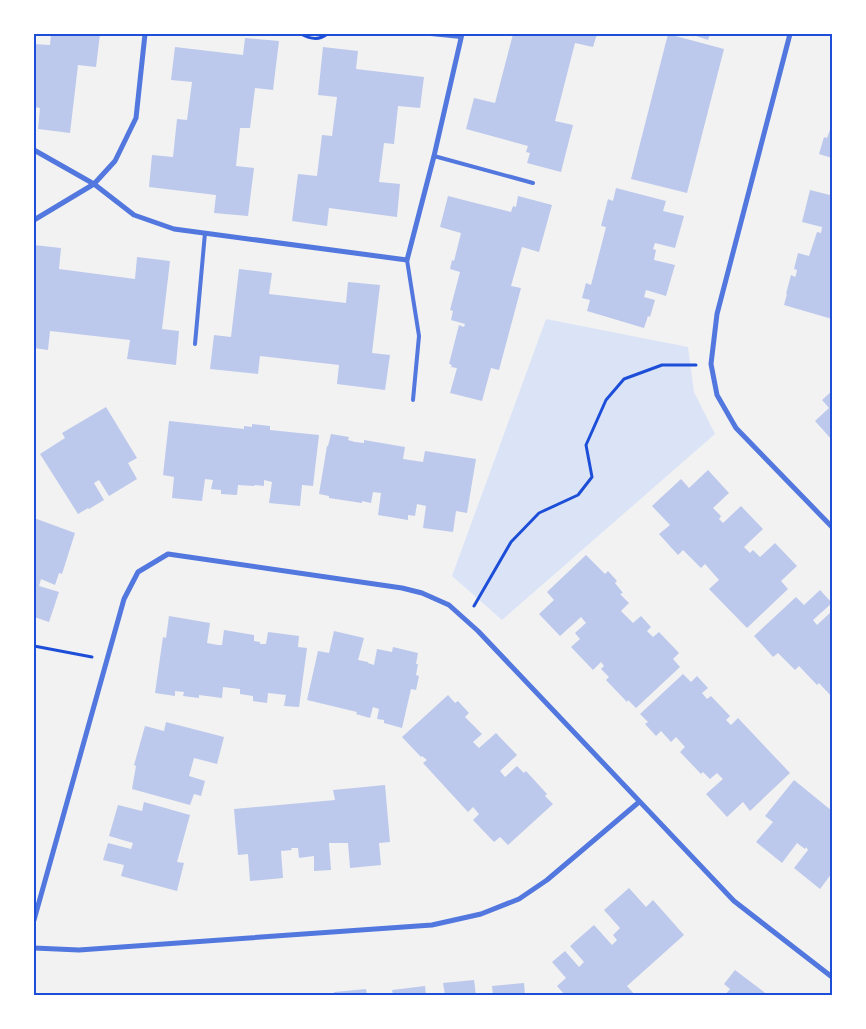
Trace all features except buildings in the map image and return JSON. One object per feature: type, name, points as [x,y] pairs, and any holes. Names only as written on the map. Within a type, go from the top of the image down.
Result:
[{"type":"street","points":[[34,220],[94,184],[115,161],[136,118],[145,34]]},
{"type":"street","points":[[790,34],[717,314],[711,364],[718,395],[736,428],[832,527]]},
{"type":"street","points":[[34,150],[94,184],[134,215],[174,229],[407,260],[434,156],[461,36]]},
{"type":"street","points":[[34,920],[124,599],[138,572],[168,554],[402,588],[422,593],[449,605],[478,631],[734,901],[832,977]]},
{"type":"street","points":[[34,948],[79,950],[432,925],[481,914],[519,899],[547,880],[639,802]]},
{"type":"lane","points":[[431,34],[461,36]]},
{"type":"lane","points":[[434,156],[533,183]]},
{"type":"lane","points":[[195,344],[205,234]]},
{"type":"lane","points":[[407,260],[418,336],[413,400]]},
{"type":"path","points":[[301,34],[307,38],[316,39],[327,34]]},
{"type":"path","points":[[466,620],[511,542],[539,514],[578,495],[592,477],[586,445],[606,400],[624,379],[662,365],[711,364]]},
{"type":"path","points":[[34,646],[107,660]]},
{"type":"shaded area","points":[[546,319],[688,347],[694,392],[715,434],[502,620],[452,576]]}]
